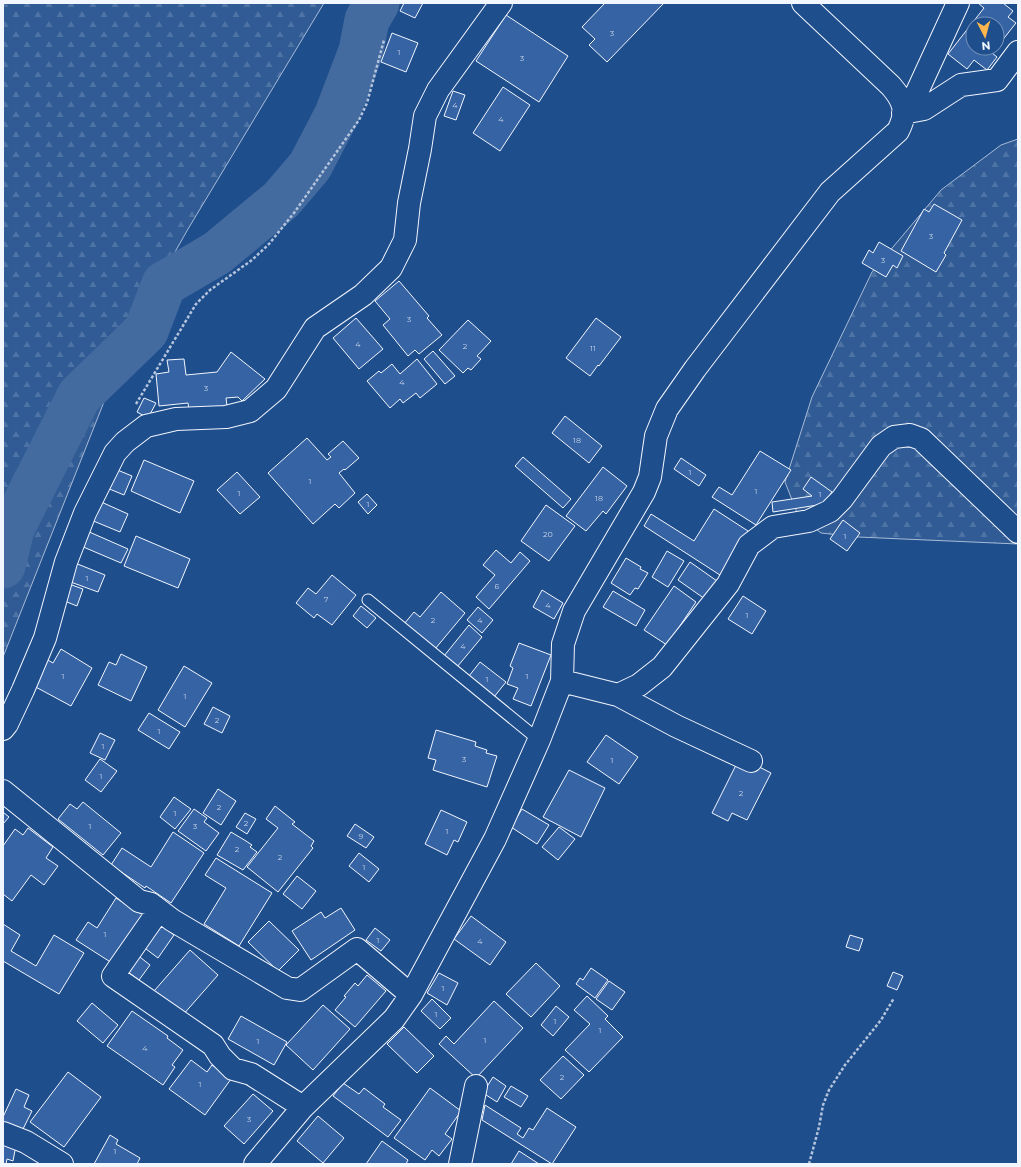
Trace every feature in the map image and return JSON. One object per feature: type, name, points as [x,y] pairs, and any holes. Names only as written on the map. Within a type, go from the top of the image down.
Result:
[{"type":"street","points":[[3,729],[7,724],[23,690],[45,638],[66,562],[85,513],[115,453],[125,442],[146,426],[176,420],[226,417],[250,411],[276,389],[315,328],[363,295],[391,268],[405,240],[425,116],[438,90],[501,3]]},
{"type":"street","points":[[803,3],[891,86],[901,98],[904,113]]},
{"type":"street","points":[[255,1164],[303,1107],[394,1019],[411,995],[495,839],[539,740],[562,682],[563,644],[574,611],[644,492],[650,477],[656,436],[667,409],[695,369],[830,192],[898,131],[902,123],[904,113],[917,92],[958,3]]},
{"type":"street","points":[[904,113],[924,109],[961,85],[997,80],[1018,52]]},
{"type":"street","points":[[618,696],[639,685],[662,667],[728,584],[749,545],[773,527],[809,521],[830,511],[842,499],[881,446],[894,437],[910,435],[921,439],[1018,532]]},
{"type":"street","points":[[562,682],[618,696],[676,726],[751,761]]},
{"type":"street","points":[[3,791],[139,901],[151,904],[179,924],[287,988],[300,990],[357,948],[411,995]]},
{"type":"street","points":[[159,910],[113,976],[212,1045],[232,1069],[252,1074],[303,1107]]},
{"type":"street","points":[[460,1164],[476,1086]]},
{"type":"street","points":[[3,1133],[26,1142],[62,1164]]},
{"type":"lane","points":[[368,600],[539,740]]},
{"type":"path","points":[[135,405],[196,304],[210,290],[252,260],[270,244],[294,213],[359,120],[367,103],[384,40]]},
{"type":"path","points":[[809,1164],[828,1090],[845,1065],[881,1020],[894,998]]},
{"type":"green space","points":[[3,3],[324,3],[188,229],[136,321],[3,657]]},
{"type":"green space","points":[[1018,139],[1018,544],[858,537],[821,533],[798,515],[785,482],[812,397],[872,272],[941,190],[1001,145]]},
{"type":"building","points":[[404,3],[423,3],[415,18],[400,11]]},
{"type":"building","points":[[605,3],[664,3],[607,62],[589,45],[595,39],[582,27]]},
{"type":"building","points":[[978,3],[1003,3],[1013,11],[1008,17],[1016,23],[1005,37],[1005,16],[978,16],[984,8]]},
{"type":"building","points":[[506,15],[568,56],[539,102],[476,61]]},
{"type":"building","points":[[965,32],[965,56],[997,57],[987,70],[974,60],[967,69],[948,54]]},
{"type":"building","points":[[392,33],[418,43],[406,72],[381,62]]},
{"type":"building","points":[[503,87],[530,105],[500,151],[473,133]]},
{"type":"building","points":[[453,91],[465,95],[456,120],[444,116]]},
{"type":"building","points":[[934,204],[962,220],[944,253],[946,255],[936,272],[901,251],[924,209],[929,212]]},
{"type":"building","points":[[879,242],[903,256],[897,268],[893,265],[886,277],[862,263],[869,250],[873,253]]},
{"type":"building","points":[[399,281],[429,316],[427,318],[442,335],[419,354],[415,350],[408,356],[383,325],[390,319],[375,301]]},
{"type":"building","points":[[356,318],[383,349],[359,369],[333,338]]},
{"type":"building","points":[[596,318],[621,337],[590,376],[566,358]]},
{"type":"building","points":[[468,320],[491,341],[477,356],[481,359],[471,370],[468,368],[463,373],[439,350]]},
{"type":"building","points":[[433,351],[455,376],[445,384],[424,359]]},
{"type":"building","points":[[231,352],[265,379],[242,401],[238,397],[226,398],[227,406],[189,410],[188,403],[159,406],[156,374],[169,372],[167,360],[184,359],[186,375],[217,372]]},
{"type":"building","points":[[417,359],[437,384],[420,398],[416,393],[403,403],[400,399],[390,408],[367,381],[379,371],[381,373],[392,364],[400,374]]},
{"type":"building","points":[[144,398],[156,403],[148,418],[137,412]]},
{"type":"building","points":[[565,416],[602,446],[589,463],[552,433]]},
{"type":"building","points":[[307,438],[327,460],[331,457],[328,454],[343,441],[359,458],[339,473],[355,493],[339,508],[335,504],[313,524],[268,473]]},
{"type":"building","points":[[760,451],[791,470],[756,525],[712,497],[719,487],[732,495]]},
{"type":"building","points":[[523,457],[571,499],[563,508],[515,466]]},
{"type":"building","points":[[681,458],[706,475],[699,486],[674,469]]},
{"type":"building","points":[[144,460],[194,481],[180,513],[131,491]]},
{"type":"building","points":[[603,467],[627,486],[606,514],[603,511],[586,531],[566,516]]},
{"type":"building","points":[[115,469],[132,476],[124,495],[107,488]]},
{"type":"building","points":[[237,472],[260,497],[240,514],[217,490]]},
{"type":"building","points":[[811,477],[832,492],[824,504],[773,512],[772,502],[812,496],[803,489]]},
{"type":"building","points":[[367,494],[377,505],[368,514],[358,502]]},
{"type":"building","points":[[99,501],[128,514],[120,532],[91,520]]},
{"type":"building","points":[[546,505],[575,526],[549,561],[521,541]]},
{"type":"building","points":[[714,509],[748,531],[720,575],[644,526],[651,514],[694,541]]},
{"type":"building","points":[[843,520],[860,533],[847,551],[830,539]]},
{"type":"building","points":[[87,531],[128,549],[121,563],[81,546]]},
{"type":"building","points":[[136,536],[190,559],[178,588],[124,566]]},
{"type":"building","points":[[496,550],[511,563],[520,552],[530,561],[489,609],[476,597],[495,575],[483,565]]},
{"type":"building","points":[[667,551],[684,561],[668,587],[652,577]]},
{"type":"building","points":[[626,558],[641,567],[640,569],[648,573],[638,589],[635,588],[630,595],[611,583]]},
{"type":"building","points":[[690,562],[717,581],[705,599],[678,580]]},
{"type":"building","points":[[75,563],[105,575],[98,592],[68,581]]},
{"type":"building","points":[[332,575],[356,595],[332,625],[317,614],[314,618],[296,603],[308,588],[316,594]]},
{"type":"building","points":[[69,584],[83,589],[77,606],[62,600]]},
{"type":"building","points":[[674,586],[696,602],[667,645],[644,630]]},
{"type":"building","points":[[542,590],[563,603],[554,619],[533,607]]},
{"type":"building","points":[[613,591],[645,610],[636,626],[603,607]]},
{"type":"building","points":[[441,592],[465,613],[435,649],[404,624],[414,612],[420,617]]},
{"type":"building","points":[[743,596],[766,611],[752,634],[728,619]]},
{"type":"building","points":[[361,606],[376,618],[367,628],[353,616]]},
{"type":"building","points":[[478,607],[493,620],[482,633],[467,620]]},
{"type":"building","points":[[469,625],[482,637],[457,667],[444,656]]},
{"type":"building","points":[[519,643],[551,655],[531,706],[513,699],[518,688],[507,684],[513,668],[510,666]]},
{"type":"building","points":[[61,649],[92,668],[71,706],[32,685],[46,659],[53,663]]},
{"type":"building","points":[[121,654],[147,667],[131,701],[98,685],[109,662],[116,665]]},
{"type":"building","points":[[480,662],[506,682],[494,697],[469,676]]},
{"type":"building","points":[[184,666],[212,683],[185,727],[158,710]]},
{"type":"building","points":[[213,707],[230,716],[222,733],[204,724]]},
{"type":"building","points":[[149,713],[180,732],[169,749],[138,730]]},
{"type":"building","points":[[436,730],[476,742],[475,746],[487,750],[486,753],[497,756],[487,787],[433,770],[436,760],[428,758]]},
{"type":"building","points":[[100,733],[115,740],[105,760],[90,753]]},
{"type":"building","points":[[606,735],[638,757],[619,784],[587,762]]},
{"type":"building","points":[[740,757],[771,773],[747,820],[732,813],[728,821],[712,813]]},
{"type":"building","points":[[100,759],[117,771],[101,792],[85,780]]},
{"type":"building","points":[[569,770],[605,788],[581,837],[543,817]]},
{"type":"building","points":[[218,789],[236,801],[221,825],[203,813]]},
{"type":"building","points":[[174,797],[191,809],[175,829],[160,817]]},
{"type":"building","points":[[83,802],[121,833],[103,855],[58,819],[70,804],[77,809]]},
{"type":"building","points":[[275,806],[295,822],[292,824],[314,841],[311,846],[313,848],[278,892],[247,867],[278,828],[266,819]]},
{"type":"building","points":[[194,809],[207,818],[204,822],[219,833],[206,851],[178,831]]},
{"type":"building","points":[[522,809],[549,825],[537,844],[511,827]]},
{"type":"building","points":[[441,810],[467,822],[458,842],[454,840],[447,855],[425,844]]},
{"type":"building","points":[[3,812],[9,817],[3,824]]},
{"type":"building","points":[[245,813],[256,819],[247,834],[236,827]]},
{"type":"building","points":[[355,824],[374,837],[366,848],[347,836]]},
{"type":"building","points":[[559,827],[575,839],[558,860],[542,847]]},
{"type":"building","points":[[28,828],[53,847],[46,858],[58,866],[44,885],[31,875],[12,901],[3,894],[3,846],[15,829],[23,835]]},
{"type":"building","points":[[173,832],[204,853],[171,903],[146,886],[145,888],[111,865],[122,848],[151,867]]},
{"type":"building","points":[[231,832],[252,845],[250,847],[257,852],[243,870],[217,855]]},
{"type":"building","points":[[359,853],[379,869],[369,882],[349,866]]},
{"type":"building","points":[[216,858],[272,893],[239,946],[204,924],[226,888],[205,875]]},
{"type":"building","points":[[297,876],[316,891],[302,909],[283,894]]},
{"type":"building","points":[[116,898],[143,915],[112,963],[76,940],[88,922],[97,928]]},
{"type":"building","points":[[341,908],[355,930],[311,960],[292,931],[321,912],[325,918]]},
{"type":"building","points":[[471,916],[506,942],[490,965],[454,939]]},
{"type":"building","points":[[269,921],[299,950],[278,971],[248,942]]},
{"type":"building","points":[[3,924],[20,935],[11,951],[36,966],[54,935],[84,953],[59,994],[3,961]]},
{"type":"building","points":[[159,924],[174,935],[158,958],[142,946]]},
{"type":"building","points":[[375,928],[390,940],[381,951],[366,940]]},
{"type":"building","points":[[850,935],[863,939],[859,951],[846,947]]},
{"type":"building","points":[[190,950],[218,975],[182,1016],[154,991]]},
{"type":"building","points":[[136,954],[150,965],[139,980],[125,970]]},
{"type":"building","points":[[536,963],[560,986],[531,1017],[506,994]]},
{"type":"building","points":[[591,968],[608,980],[595,998],[576,984],[580,978],[583,980]]},
{"type":"building","points":[[893,972],[903,976],[897,990],[887,986]]},
{"type":"building","points":[[439,973],[458,983],[447,1005],[427,993]]},
{"type":"building","points":[[367,975],[386,991],[355,1027],[335,1010],[355,983],[358,986]]},
{"type":"building","points":[[609,981],[625,992],[612,1010],[596,999]]},
{"type":"building","points":[[587,996],[608,1016],[605,1019],[623,1037],[589,1072],[565,1050],[590,1024],[574,1010]]},
{"type":"building","points":[[432,999],[451,1018],[440,1029],[421,1011]]},
{"type":"building","points":[[494,1001],[523,1028],[476,1078],[439,1044],[446,1036],[454,1044]]},
{"type":"building","points":[[92,1003],[118,1025],[103,1043],[77,1021]]},
{"type":"building","points":[[323,1005],[350,1029],[313,1070],[286,1045]]},
{"type":"building","points":[[556,1006],[569,1017],[553,1036],[541,1025]]},
{"type":"building","points":[[132,1011],[168,1036],[167,1038],[183,1050],[172,1065],[175,1067],[163,1085],[107,1046]]},
{"type":"building","points":[[241,1016],[287,1042],[274,1065],[228,1039]]},
{"type":"building","points":[[404,1027],[434,1056],[417,1073],[387,1044]]},
{"type":"building","points":[[563,1056],[584,1075],[561,1099],[540,1080]]},
{"type":"building","points":[[191,1060],[207,1072],[212,1065],[231,1079],[205,1115],[169,1089]]},
{"type":"building","points":[[68,1072],[101,1097],[64,1147],[30,1122]]},
{"type":"building","points":[[493,1077],[506,1086],[497,1102],[483,1093]]},
{"type":"building","points":[[343,1083],[359,1094],[364,1088],[385,1104],[383,1107],[401,1120],[388,1137],[333,1096]]},
{"type":"building","points":[[511,1086],[528,1096],[521,1107],[504,1097]]},
{"type":"building","points":[[430,1088],[461,1111],[445,1134],[452,1139],[439,1156],[432,1150],[425,1160],[394,1138]]},
{"type":"building","points":[[16,1089],[29,1095],[24,1107],[32,1111],[22,1131],[3,1122],[3,1117]]},
{"type":"building","points":[[253,1094],[273,1111],[244,1144],[224,1126]]},
{"type":"building","points":[[485,1105],[521,1128],[517,1134],[523,1138],[529,1128],[533,1130],[547,1108],[576,1127],[552,1164],[482,1120]]},
{"type":"building","points":[[318,1116],[344,1138],[323,1163],[297,1141]]},
{"type":"building","points":[[110,1135],[118,1140],[116,1144],[140,1158],[137,1164],[94,1164]]},
{"type":"building","points":[[382,1141],[408,1160],[406,1164],[366,1164]]},
{"type":"building","points":[[3,1142],[16,1145],[13,1161],[7,1159],[6,1164],[3,1164]]},
{"type":"building","points":[[519,1151],[539,1164],[511,1164]]},
{"type":"waterway","points":[[3,566],[12,529],[79,396],[146,331],[164,284],[217,253],[281,200],[310,166],[337,114],[361,51],[367,20],[377,3]]}]
